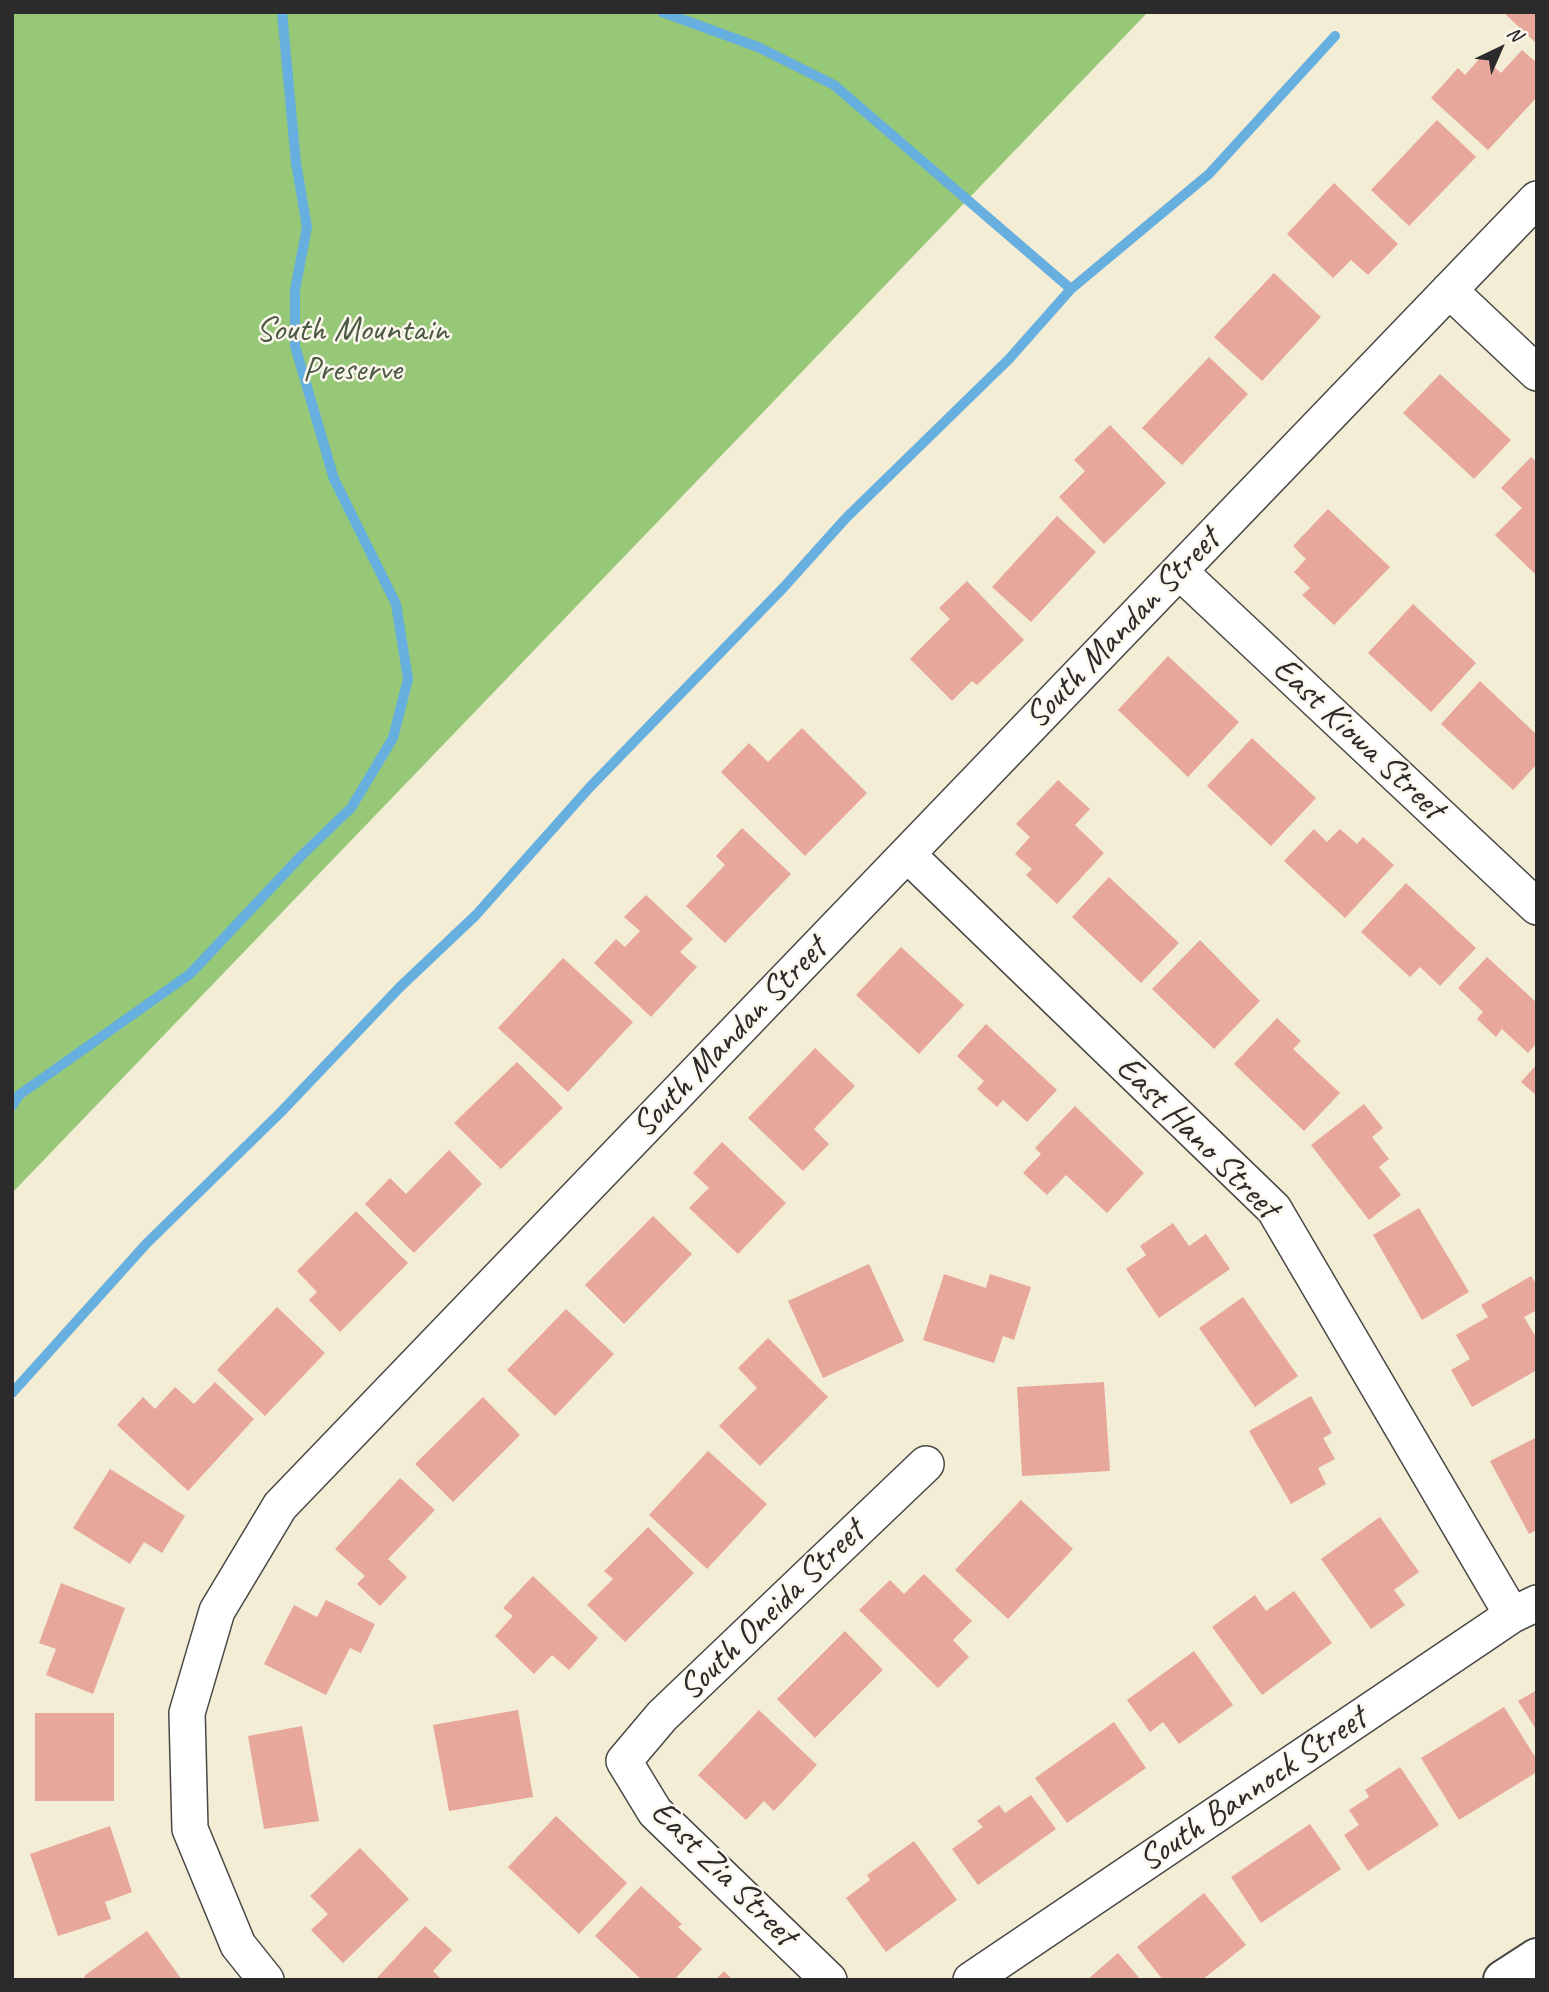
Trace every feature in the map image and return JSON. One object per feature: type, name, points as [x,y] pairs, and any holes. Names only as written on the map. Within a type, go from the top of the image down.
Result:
[{"type":"main road","points":[[1503,1980],[1537,1958]]},
{"type":"street","name":"South Mandan Street","points":[[266,1980],[238,1945],[190,1829],[187,1713],[217,1611],[280,1506],[1537,199]]},
{"type":"street","points":[[1449,290],[1537,373]]},
{"type":"street","name":"East Kiowa Street","points":[[1179,571],[1537,907]]},
{"type":"street","name":"East Hano Street","points":[[907,855],[1274,1209],[1524,1609]]},
{"type":"street","name":"South Oneida Street","points":[[624,1761],[662,1716],[926,1464]]},
{"type":"street","name":"South Bannock Street","points":[[971,1980],[1524,1609]]},
{"type":"street","name":"East Zia Street","points":[[624,1761],[655,1812],[829,1980]]},
{"type":"green space","name":"South Mountain Preserve","points":[[12,12],[1148,12],[12,1193]]},
{"type":"building","points":[[1503,12],[1537,12],[1537,44]]},
{"type":"building","points":[[1522,50],[1537,63],[1537,97],[1488,150],[1431,98],[1458,68],[1465,75],[1482,56],[1501,73]]},
{"type":"building","points":[[1437,120],[1476,157],[1409,226],[1371,190]]},
{"type":"building","points":[[1334,183],[1398,244],[1368,275],[1351,260],[1333,278],[1287,234]]},
{"type":"building","points":[[1274,273],[1321,317],[1262,381],[1214,337]]},
{"type":"building","points":[[1209,357],[1248,394],[1182,465],[1142,428]]},
{"type":"building","points":[[1440,374],[1511,440],[1474,479],[1403,413]]},
{"type":"building","points":[[1110,425],[1166,483],[1104,544],[1059,497],[1085,471],[1074,460]]},
{"type":"building","points":[[1531,457],[1537,462],[1537,576],[1495,535],[1522,508],[1501,488]]},
{"type":"building","points":[[1328,509],[1390,567],[1334,625],[1302,595],[1310,588],[1294,572],[1306,559],[1293,546]]},
{"type":"building","points":[[1057,516],[1096,552],[1031,622],[992,587]]},
{"type":"building","points":[[967,581],[1024,640],[977,685],[972,681],[952,701],[910,659],[950,619],[939,608]]},
{"type":"building","points":[[1413,604],[1476,663],[1431,712],[1368,653]]},
{"type":"building","points":[[1168,656],[1239,722],[1188,777],[1118,710]]},
{"type":"building","points":[[1480,681],[1537,735],[1537,764],[1513,790],[1441,724]]},
{"type":"building","points":[[802,728],[867,793],[805,856],[721,772],[749,743],[768,762]]},
{"type":"building","points":[[1252,738],[1316,798],[1271,846],[1207,786]]},
{"type":"building","points":[[1058,780],[1090,809],[1075,825],[1104,853],[1057,904],[1026,875],[1032,869],[1015,854],[1030,837],[1016,824]]},
{"type":"building","points":[[742,828],[791,874],[725,943],[686,906],[725,865],[716,856]]},
{"type":"building","points":[[1314,829],[1327,842],[1340,829],[1357,844],[1363,837],[1394,865],[1345,918],[1284,861]]},
{"type":"building","points":[[1109,877],[1179,943],[1141,983],[1072,917]]},
{"type":"building","points":[[1406,883],[1476,948],[1440,986],[1420,967],[1410,977],[1361,932]]},
{"type":"building","points":[[646,895],[693,939],[680,952],[697,967],[651,1017],[594,963],[616,939],[625,947],[640,931],[624,917]]},
{"type":"building","points":[[1200,940],[1260,1001],[1214,1049],[1152,989]]},
{"type":"building","points":[[901,947],[964,1005],[919,1054],[856,995]]},
{"type":"building","points":[[1487,957],[1537,1003],[1537,1043],[1528,1053],[1502,1029],[1496,1037],[1477,1019],[1483,1012],[1458,988]]},
{"type":"building","points":[[563,958],[633,1022],[568,1092],[498,1028]]},
{"type":"building","points":[[1277,1018],[1301,1041],[1293,1049],[1340,1093],[1304,1131],[1234,1064]]},
{"type":"building","points":[[986,1024],[1057,1090],[1027,1122],[1003,1100],[997,1107],[977,1089],[984,1081],[957,1056]]},
{"type":"building","points":[[815,1048],[855,1086],[814,1129],[829,1144],[803,1171],[748,1118]]},
{"type":"building","points":[[517,1062],[563,1108],[501,1169],[454,1123]]},
{"type":"building","points":[[1537,1064],[1537,1096],[1521,1082]]},
{"type":"building","points":[[1364,1104],[1383,1128],[1372,1137],[1389,1159],[1379,1167],[1401,1195],[1369,1220],[1311,1145]]},
{"type":"building","points":[[1075,1106],[1144,1173],[1107,1213],[1066,1175],[1047,1195],[1023,1173],[1041,1154],[1035,1148]]},
{"type":"building","points":[[722,1142],[786,1203],[738,1254],[689,1208],[709,1188],[693,1173]]},
{"type":"building","points":[[449,1150],[482,1184],[414,1253],[365,1204],[390,1178],[406,1194]]},
{"type":"building","points":[[1419,1208],[1469,1292],[1422,1320],[1373,1235]]},
{"type":"building","points":[[356,1211],[408,1263],[340,1332],[309,1300],[317,1292],[297,1271]]},
{"type":"building","points":[[653,1216],[692,1254],[624,1324],[585,1285]]},
{"type":"building","points":[[1173,1223],[1189,1246],[1206,1234],[1230,1269],[1159,1318],[1126,1269],[1146,1255],[1140,1246]]},
{"type":"building","points":[[869,1264],[904,1341],[823,1378],[788,1301]]},
{"type":"building","points":[[944,1274],[986,1288],[990,1274],[1031,1287],[1014,1340],[1003,1336],[994,1363],[923,1340]]},
{"type":"building","points":[[1531,1276],[1537,1285],[1537,1310],[1524,1317],[1537,1339],[1537,1370],[1472,1407],[1451,1370],[1470,1359],[1456,1335],[1488,1317],[1481,1305]]},
{"type":"building","points":[[1243,1297],[1298,1376],[1255,1407],[1199,1328]]},
{"type":"building","points":[[277,1307],[325,1353],[265,1416],[217,1370]]},
{"type":"building","points":[[566,1309],[614,1354],[555,1416],[507,1370]]},
{"type":"building","points":[[768,1338],[828,1397],[760,1466],[719,1426],[757,1388],[738,1368]]},
{"type":"building","points":[[215,1382],[254,1419],[188,1491],[117,1425],[143,1397],[155,1409],[175,1387],[194,1404]]},
{"type":"building","points":[[1104,1382],[1110,1471],[1022,1476],[1017,1387]]},
{"type":"building","points":[[1311,1396],[1332,1433],[1323,1438],[1335,1459],[1318,1468],[1326,1484],[1291,1504],[1249,1431]]},
{"type":"building","points":[[483,1397],[520,1435],[453,1502],[415,1464]]},
{"type":"building","points":[[1537,1437],[1537,1530],[1529,1534],[1490,1461]]},
{"type":"building","points":[[708,1451],[767,1504],[707,1569],[649,1515]]},
{"type":"building","points":[[110,1469],[185,1516],[162,1553],[144,1542],[130,1564],[73,1528]]},
{"type":"building","points":[[400,1478],[435,1510],[388,1559],[407,1577],[380,1606],[357,1584],[365,1576],[335,1549]]},
{"type":"building","points":[[1021,1500],[1073,1549],[1008,1619],[955,1570]]},
{"type":"building","points":[[1380,1517],[1419,1572],[1394,1590],[1405,1605],[1371,1629],[1321,1559]]},
{"type":"building","points":[[648,1527],[694,1573],[625,1642],[587,1605],[613,1579],[604,1571]]},
{"type":"building","points":[[924,1574],[972,1621],[953,1640],[969,1657],[938,1688],[859,1610],[890,1580],[904,1594]]},
{"type":"building","points":[[533,1576],[598,1638],[569,1670],[552,1655],[534,1674],[495,1636],[513,1616],[503,1608]]},
{"type":"building","points":[[61,1583],[125,1608],[93,1694],[46,1675],[56,1649],[39,1643]]},
{"type":"building","points":[[1294,1591],[1332,1643],[1262,1695],[1212,1627],[1255,1595],[1266,1611]]},
{"type":"building","points":[[326,1600],[375,1624],[361,1653],[350,1648],[326,1695],[264,1664],[294,1605],[317,1617]]},
{"type":"building","points":[[845,1631],[883,1670],[815,1738],[777,1699]]},
{"type":"building","points":[[1194,1651],[1233,1705],[1179,1744],[1163,1722],[1150,1732],[1127,1700]]},
{"type":"building","points":[[1537,1690],[1537,1731],[1518,1701]]},
{"type":"building","points":[[1504,1707],[1537,1760],[1537,1772],[1459,1820],[1421,1758]]},
{"type":"building","points":[[518,1710],[533,1797],[449,1811],[433,1725]]},
{"type":"building","points":[[759,1710],[817,1765],[774,1811],[764,1801],[746,1820],[698,1775]]},
{"type":"building","points":[[35,1713],[114,1713],[114,1801],[35,1801]]},
{"type":"building","points":[[1114,1722],[1146,1768],[1067,1823],[1035,1778]]},
{"type":"building","points":[[302,1726],[319,1821],[264,1829],[248,1736]]},
{"type":"building","points":[[1400,1767],[1439,1825],[1368,1871],[1344,1835],[1359,1825],[1349,1810],[1369,1797],[1365,1790]]},
{"type":"building","points":[[1031,1795],[1056,1829],[978,1885],[952,1849],[983,1827],[977,1821],[999,1805],[1005,1813]]},
{"type":"building","points":[[556,1816],[627,1883],[579,1934],[508,1867]]},
{"type":"building","points":[[1310,1824],[1341,1869],[1261,1923],[1231,1877]]},
{"type":"building","points":[[110,1826],[132,1892],[105,1902],[111,1919],[58,1936],[30,1854]]},
{"type":"building","points":[[914,1841],[957,1900],[886,1952],[846,1898],[870,1880],[867,1875]]},
{"type":"building","points":[[360,1848],[409,1899],[343,1963],[311,1930],[328,1914],[310,1896]]},
{"type":"building","points":[[641,1886],[682,1924],[678,1927],[702,1949],[674,1980],[642,1980],[595,1936]]},
{"type":"building","points":[[1204,1893],[1246,1945],[1202,1980],[1163,1980],[1137,1947]]},
{"type":"building","points":[[425,1926],[452,1950],[433,1971],[442,1980],[375,1980]]},
{"type":"building","points":[[147,1931],[182,1980],[86,1980],[84,1976]]},
{"type":"building","points":[[1118,1953],[1141,1980],[1087,1980]]},
{"type":"building","points":[[724,1971],[733,1980],[715,1980]]},
{"type":"waterway","points":[[12,1106],[19,1095],[190,974],[301,856],[351,808],[393,738],[408,679],[396,604],[334,479],[295,346],[295,290],[307,227],[296,163],[282,12]]},
{"type":"waterway","points":[[662,12],[758,47],[834,85],[1071,289]]},
{"type":"waterway","points":[[12,1393],[147,1243],[280,1113],[400,987],[476,915],[590,787],[784,587],[846,518],[1009,359],[1071,289],[1209,174],[1335,36]]}]
